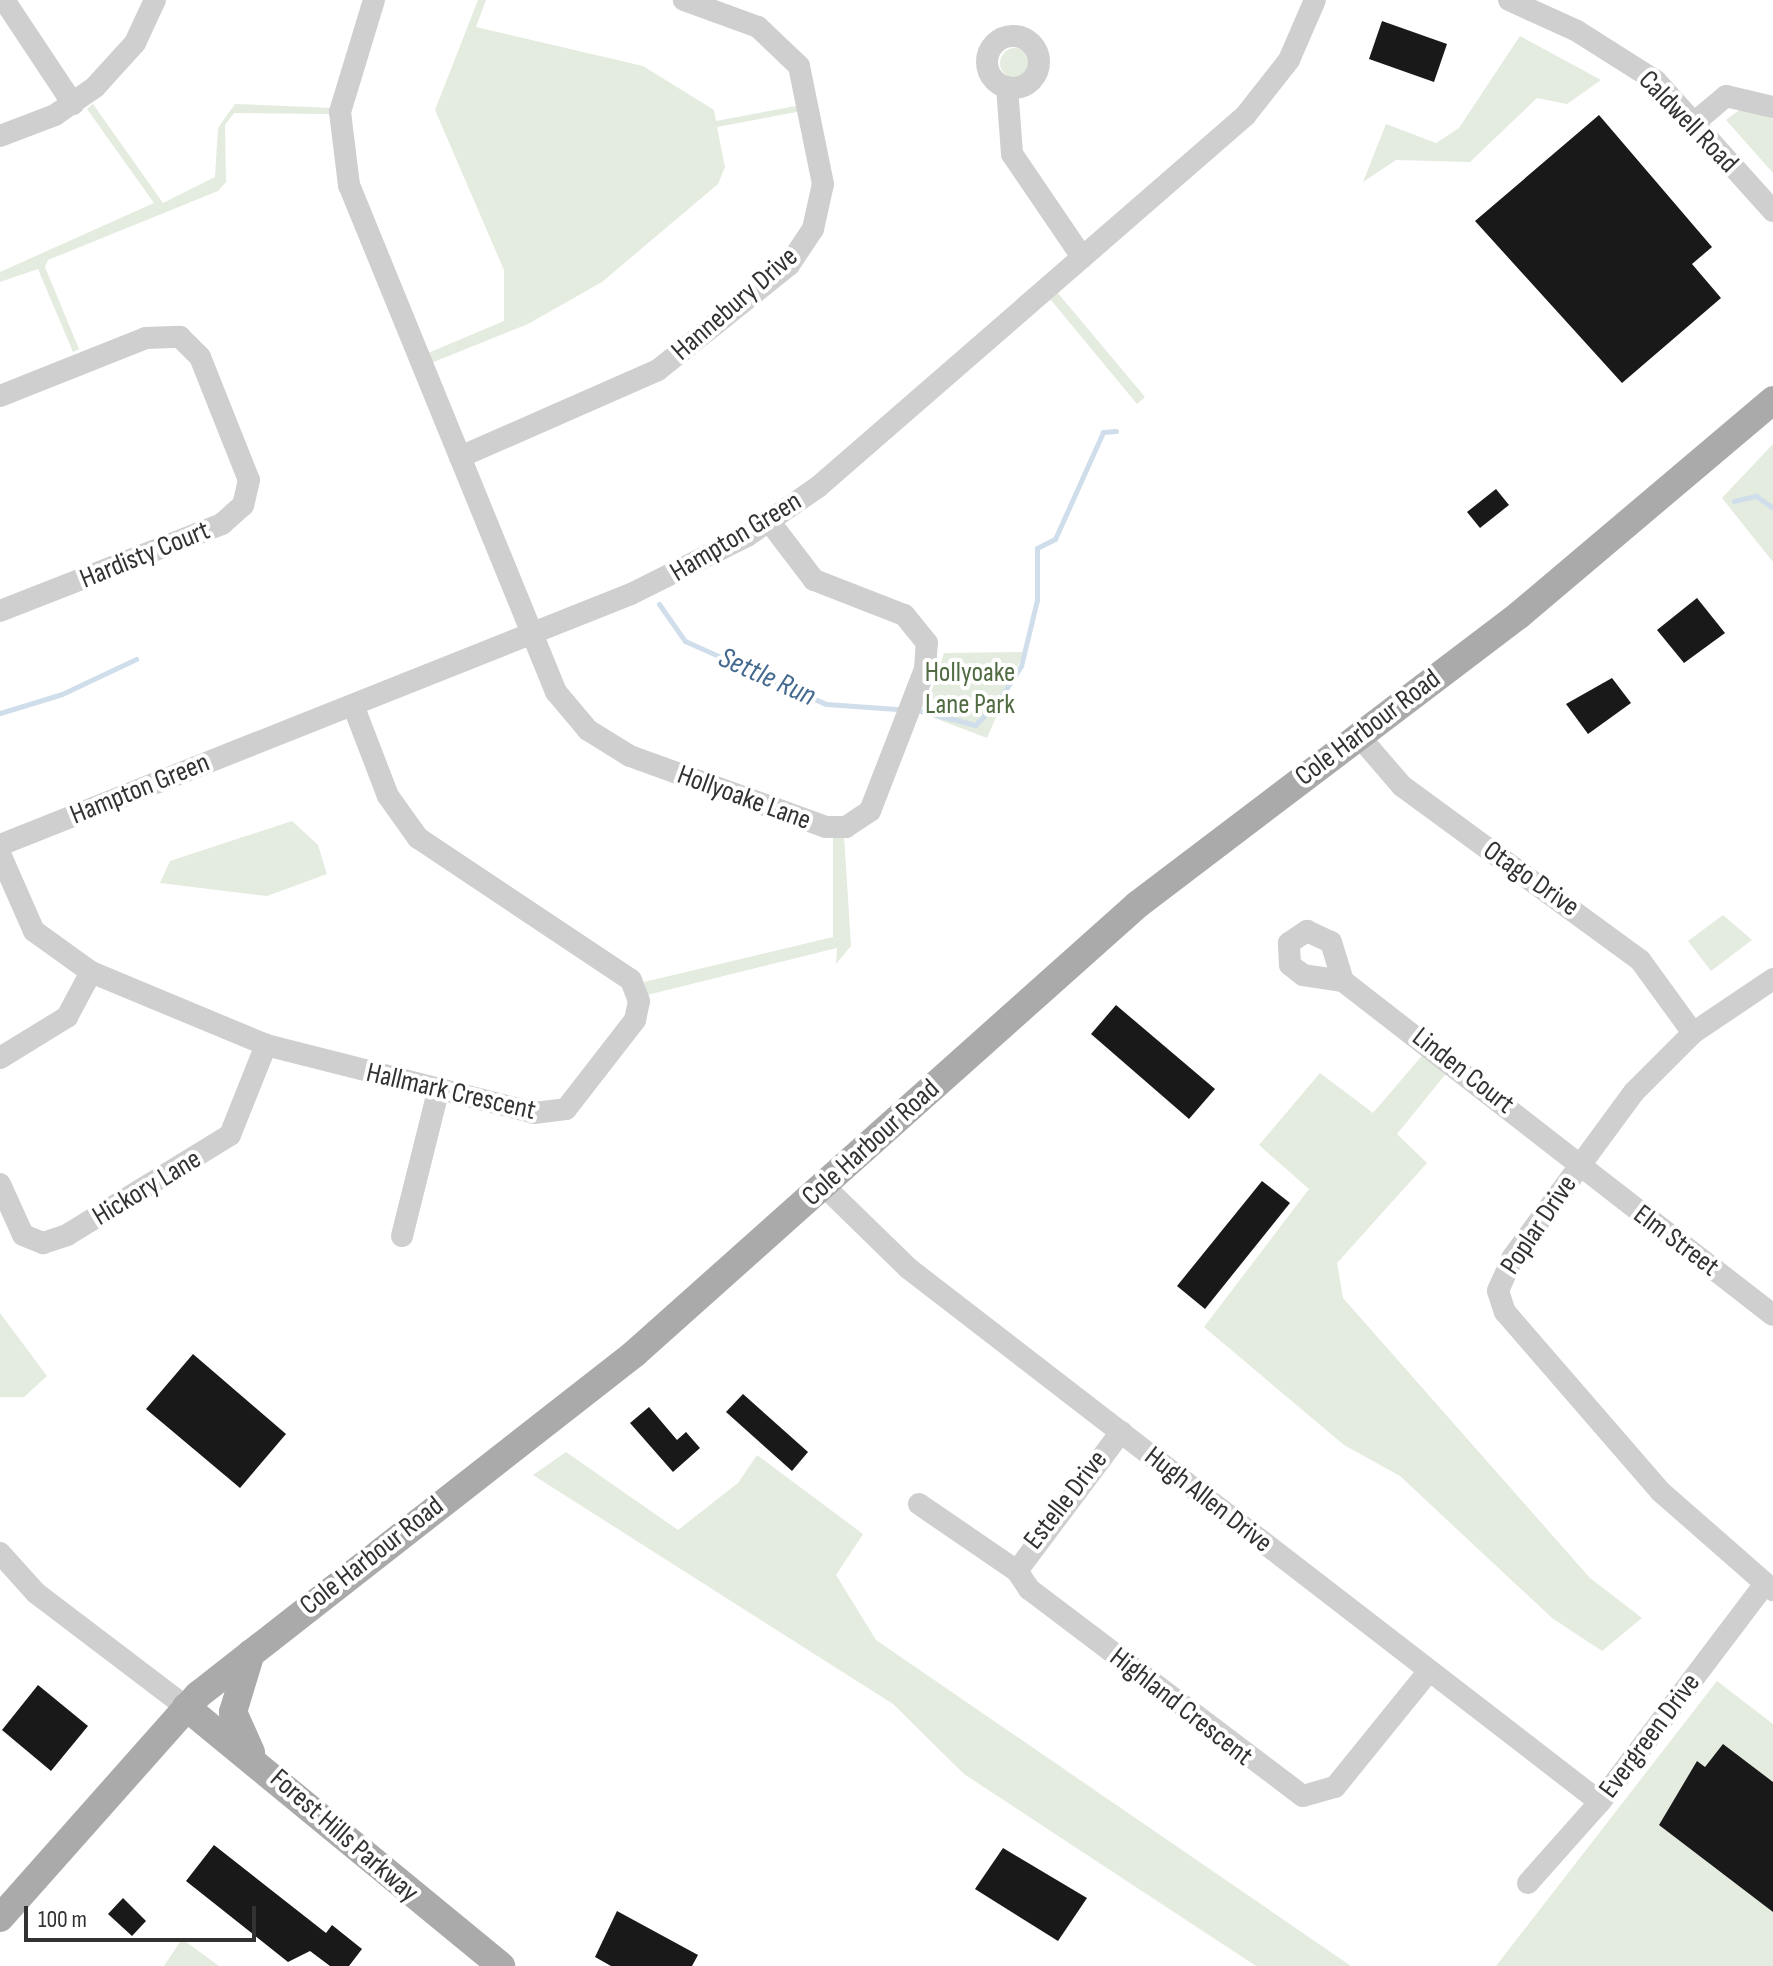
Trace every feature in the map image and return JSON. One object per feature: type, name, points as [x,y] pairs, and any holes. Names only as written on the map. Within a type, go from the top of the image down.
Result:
[{"type":"main road","name":"Cole Harbour Road","points":[[0,1918],[186,1707],[252,1650],[578,1400],[824,1186],[1137,905],[1519,615],[1773,400]]},
{"type":"main road","points":[[252,1650],[233,1697],[233,1718],[255,1760]]},
{"type":"main road","name":"Forest Hills Parkway","points":[[186,1707],[255,1760],[391,1881],[501,1966]]},
{"type":"street","points":[[4,0],[73,104]]},
{"type":"street","points":[[0,136],[73,104],[122,60],[155,0]]},
{"type":"street","points":[[374,0],[340,112],[342,157],[529,635]]},
{"type":"street","name":"Hannebury Drive","points":[[460,457],[658,370],[789,265],[813,229],[823,184],[799,66],[758,27],[684,0]]},
{"type":"street","name":"Hampton Green","points":[[0,845],[672,577],[769,521],[1082,257],[1262,99],[1315,0]]},
{"type":"street","name":"Caldwell Road","points":[[1509,0],[1624,59],[1694,123],[1773,211]]},
{"type":"street","points":[[1007,87],[1012,154],[1082,257]]},
{"type":"street","points":[[1694,123],[1726,96],[1773,107]]},
{"type":"street","name":"Hardisty Court","points":[[0,396],[146,338],[180,337],[200,357],[249,480],[243,505],[222,524],[0,611]]},
{"type":"street","name":"Hollyoake Lane","points":[[529,635],[565,706],[615,749],[826,827],[851,826],[870,811],[925,669],[927,643],[904,615],[814,580],[769,521]]},
{"type":"street","name":"Hallmark Crescent","points":[[0,854],[34,931],[91,972],[266,1045],[438,1092],[534,1113],[562,1111],[633,1024],[639,1001],[619,968],[418,838],[388,796],[353,705]]},
{"type":"street","name":"Otago Drive","points":[[1358,735],[1402,786],[1640,960],[1693,1033]]},
{"type":"street","points":[[0,1058],[67,1017],[91,972]]},
{"type":"street","name":"Poplar Drive","points":[[1769,1587],[1661,1492],[1502,1307],[1504,1273],[1634,1092],[1693,1033],[1773,979]]},
{"type":"street","name":"Linden Court","points":[[1343,981],[1482,1083],[1579,1166]]},
{"type":"street","name":"Hickory Lane","points":[[0,1184],[23,1235],[43,1243],[67,1235],[230,1135],[266,1045]]},
{"type":"street","points":[[402,1236],[438,1092]]},
{"type":"street","name":"Elm Street","points":[[1579,1166],[1773,1315]]},
{"type":"street","name":"Hugh Allen Drive","points":[[824,1186],[908,1268],[1600,1802]]},
{"type":"street","name":"Estelle Drive","points":[[1017,1571],[1121,1432]]},
{"type":"street","name":"Highland Crescent","points":[[919,1504],[1017,1571],[1029,1589],[1303,1796],[1335,1787],[1428,1672]]},
{"type":"street","points":[[0,1553],[36,1593],[186,1707]]},
{"type":"street","name":"Evergreen Drive","points":[[1528,1883],[1600,1802],[1769,1587]]},
{"type":"green space","points":[[478,0],[486,0],[476,27],[643,66],[714,110],[716,121],[801,105],[802,111],[717,127],[725,167],[718,184],[602,282],[528,324],[431,363],[428,353],[504,321],[504,270],[435,110]]},
{"type":"green space","points":[[1520,36],[1601,80],[1567,104],[1537,98],[1470,162],[1396,160],[1363,182],[1386,124],[1436,143],[1459,128]]},
{"type":"green space","points":[[1015,48],[1026,52],[1030,63],[1026,74],[1015,78],[1004,74],[1000,63],[1004,52]]},
{"type":"green space","points":[[93,104],[163,203],[215,177],[218,128],[235,104],[333,108],[332,114],[234,113],[225,125],[226,182],[218,191],[48,260],[45,267],[79,349],[73,352],[38,269],[0,282],[0,272],[154,203],[87,109]]},
{"type":"green space","points":[[1742,108],[1773,119],[1773,173],[1726,120]]},
{"type":"green space","points":[[1057,292],[1145,397],[1137,404],[1050,299]]},
{"type":"green space","points":[[1773,444],[1773,562],[1722,498]]},
{"type":"green space","name":"Hollyoake Lane Park","points":[[1024,652],[987,738],[924,714],[944,653]]},
{"type":"green space","points":[[292,821],[318,845],[327,874],[267,896],[160,883],[170,861]]},
{"type":"green space","points":[[844,835],[851,946],[836,964],[837,948],[647,995],[644,982],[833,937],[833,836]]},
{"type":"green space","points":[[1723,915],[1752,940],[1711,971],[1688,941]]},
{"type":"green space","points":[[1426,1051],[1449,1070],[1397,1134],[1427,1163],[1337,1263],[1343,1298],[1590,1578],[1642,1618],[1602,1651],[1552,1618],[1400,1476],[1344,1445],[1204,1327],[1309,1189],[1259,1145],[1320,1073],[1373,1113]]},
{"type":"green space","points":[[0,1313],[47,1376],[24,1397],[0,1397]]},
{"type":"green space","points":[[566,1452],[678,1530],[738,1483],[757,1455],[863,1534],[836,1575],[876,1640],[1351,1966],[1256,1966],[964,1774],[893,1704],[533,1475]]},
{"type":"green space","points":[[1717,1681],[1773,1724],[1773,1966],[1496,1966]]},
{"type":"green space","points":[[182,1939],[219,1966],[164,1966]]},
{"type":"building","points":[[1382,21],[1447,44],[1434,82],[1369,59]]},
{"type":"building","points":[[1599,115],[1712,247],[1692,264],[1721,298],[1622,383],[1475,221]]},
{"type":"building","points":[[1496,489],[1509,505],[1480,528],[1467,512]]},
{"type":"building","points":[[1697,598],[1725,633],[1684,663],[1657,630]]},
{"type":"building","points":[[1612,678],[1631,703],[1588,734],[1566,704]]},
{"type":"building","points":[[1116,1005],[1215,1089],[1189,1119],[1091,1034]]},
{"type":"building","points":[[1262,1181],[1290,1203],[1205,1309],[1177,1286]]},
{"type":"building","points":[[193,1354],[286,1434],[240,1488],[146,1409]]},
{"type":"building","points":[[743,1394],[808,1452],[792,1471],[726,1412]]},
{"type":"building","points":[[649,1407],[677,1440],[686,1432],[700,1448],[673,1472],[630,1423]]},
{"type":"building","points":[[38,1685],[88,1726],[51,1771],[2,1730]]},
{"type":"building","points":[[1723,1744],[1773,1782],[1773,1912],[1659,1825],[1697,1761],[1705,1767]]},
{"type":"building","points":[[214,1845],[326,1933],[332,1925],[362,1949],[349,1966],[330,1966],[310,1951],[288,1962],[186,1881]]},
{"type":"building","points":[[1003,1848],[1087,1898],[1058,1941],[975,1889]]},
{"type":"building","points":[[123,1898],[146,1921],[132,1936],[108,1914]]},
{"type":"building","points":[[617,1911],[698,1955],[692,1966],[611,1966],[595,1957]]},
{"type":"waterway","name":"Settle Run","points":[[921,711],[975,725],[995,706],[1021,666],[1037,600],[1037,548],[1055,539],[1103,432],[1116,431]]},
{"type":"waterway","name":"Settle Run","points":[[1734,501],[1756,496],[1773,508]]},
{"type":"waterway","name":"Settle Run","points":[[659,604],[685,641],[826,704],[897,709]]},
{"type":"waterway","name":"Settle Run","points":[[0,713],[62,694],[136,659]]}]
